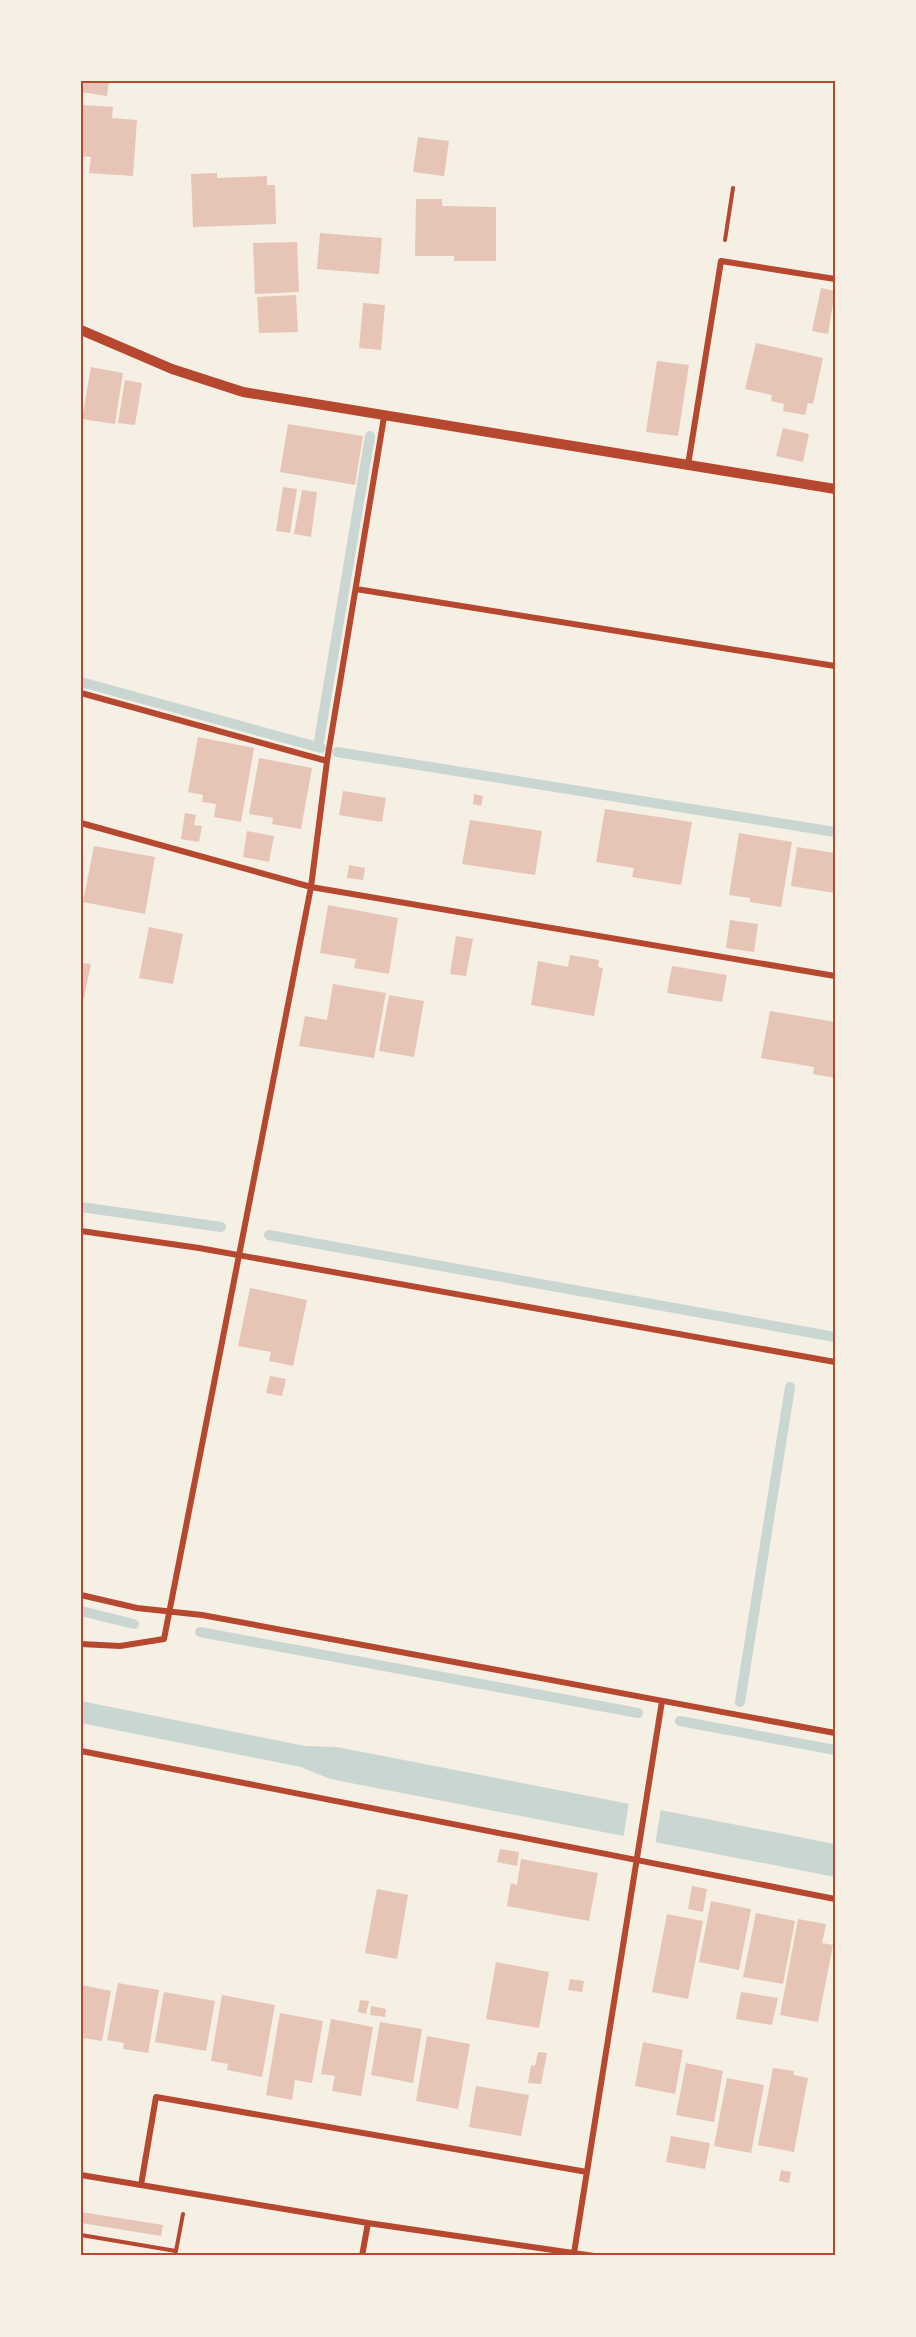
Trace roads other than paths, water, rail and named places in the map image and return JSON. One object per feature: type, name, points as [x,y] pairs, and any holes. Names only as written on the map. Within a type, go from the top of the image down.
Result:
[{"type":"street","points":[[688,466],[722,261],[835,279]]},
{"type":"street","points":[[81,330],[216,385],[280,400],[835,489]]},
{"type":"street","points":[[81,1644],[120,1646],[164,1639],[241,1255],[311,887],[327,761],[384,417]]},
{"type":"street","points":[[356,589],[835,666]]},
{"type":"street","points":[[81,693],[327,761]]},
{"type":"street","points":[[81,823],[311,887],[835,976]]},
{"type":"street","points":[[81,1231],[241,1255],[835,1362]]},
{"type":"street","points":[[81,1595],[137,1608],[202,1615],[835,1733]]},
{"type":"street","points":[[574,2253],[662,1701]]},
{"type":"street","points":[[81,1751],[636,1862],[835,1899]]},
{"type":"street","points":[[141,2185],[156,2097],[587,2172]]},
{"type":"street","points":[[81,2175],[368,2223],[594,2256]]},
{"type":"street","points":[[362,2256],[368,2223]]},
{"type":"waterway","points":[[318,747],[370,436]]},
{"type":"waterway","points":[[81,682],[321,748]]},
{"type":"waterway","points":[[337,752],[835,832]]},
{"type":"waterway","points":[[81,1207],[221,1227]]},
{"type":"waterway","points":[[269,1235],[835,1337]]},
{"type":"waterway","points":[[740,1702],[790,1387]]},
{"type":"waterway","points":[[81,1611],[134,1624]]},
{"type":"waterway","points":[[200,1632],[638,1713]]},
{"type":"waterway","points":[[680,1721],[835,1750]]}]
